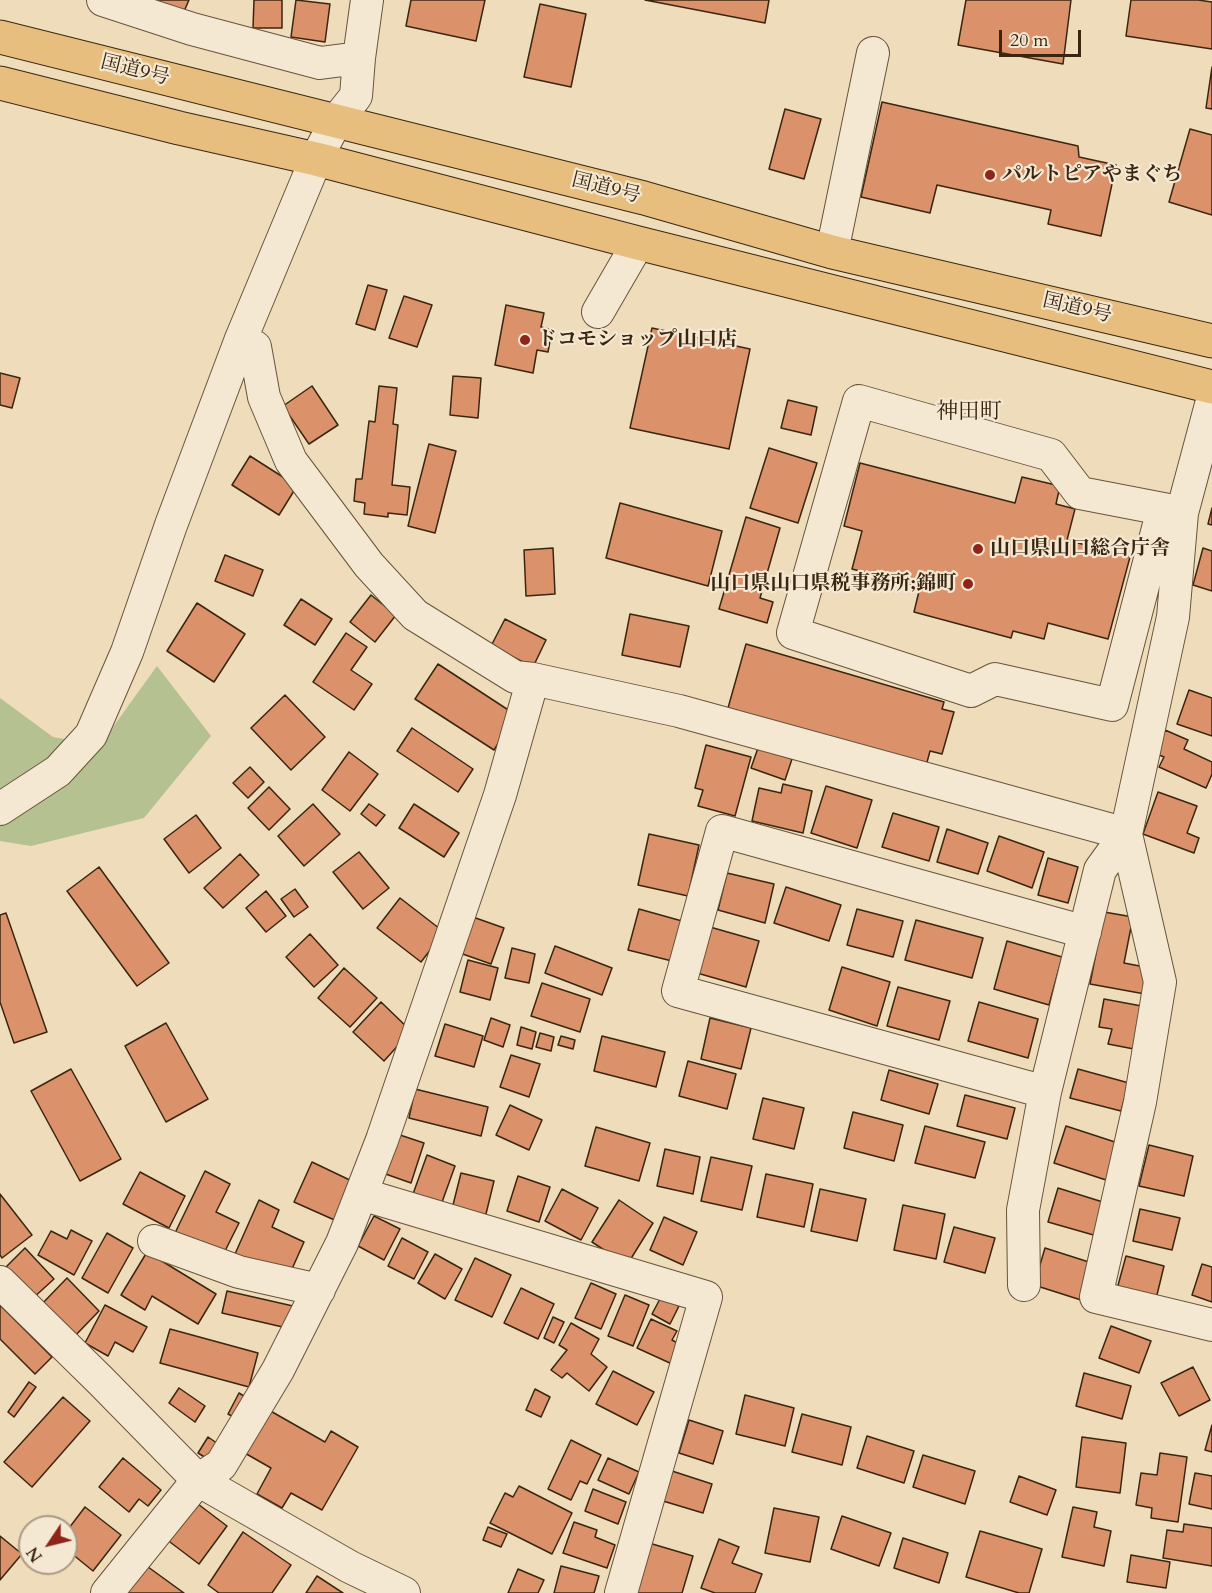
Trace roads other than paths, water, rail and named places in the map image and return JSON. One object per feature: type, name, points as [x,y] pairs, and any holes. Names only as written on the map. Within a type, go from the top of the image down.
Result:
[{"type":"highway","name":"国道9号","points":[[0,37],[644,198],[832,252],[1212,341]]},
{"type":"highway","points":[[0,83],[179,128],[316,159],[638,243],[1212,387]]},
{"type":"street","points":[[103,0],[192,29],[320,63],[358,58]]},
{"type":"street","points":[[0,808],[58,771],[91,735],[127,652],[171,525],[241,339],[316,159],[336,121],[356,96],[358,58],[367,0]]},
{"type":"street","points":[[832,252],[873,53]]},
{"type":"street","points":[[598,312],[638,243]]},
{"type":"street","points":[[241,339],[255,347],[264,397],[291,461],[369,565],[415,615],[515,677],[679,711],[1126,834]]},
{"type":"street","points":[[1173,512],[1080,493],[1051,455],[859,402],[793,633],[971,691],[995,679],[1112,705],[1173,512],[1212,401]]},
{"type":"street","points":[[1024,1285],[1023,1210],[1045,1092],[1100,870],[1126,834],[1173,617],[1173,512]]},
{"type":"street","points":[[106,1593],[198,1480],[221,1465],[278,1370],[342,1243],[389,1117],[500,795],[533,679]]},
{"type":"street","points":[[1045,1092],[678,991],[722,831],[1085,932]]},
{"type":"street","points":[[1126,834],[1160,982],[1140,1102],[1096,1297],[1212,1325]]},
{"type":"street","points":[[361,1194],[706,1297],[621,1593]]},
{"type":"street","points":[[154,1241],[239,1272],[319,1290]]},
{"type":"street","points":[[0,1282],[198,1480],[350,1567],[404,1593]]},
{"type":"place","name":"パルトピアやまぐち","points":[[990,175]]},
{"type":"place","name":"ドコモショップ山口店","points":[[525,340]]},
{"type":"place","name":"山口県山口総合庁舎","points":[[978,549]]},
{"type":"place","name":"山口県山口県税事務所;錦町","points":[[968,584]]},
{"type":"district","name":"神田町","points":[[969,413]]}]
